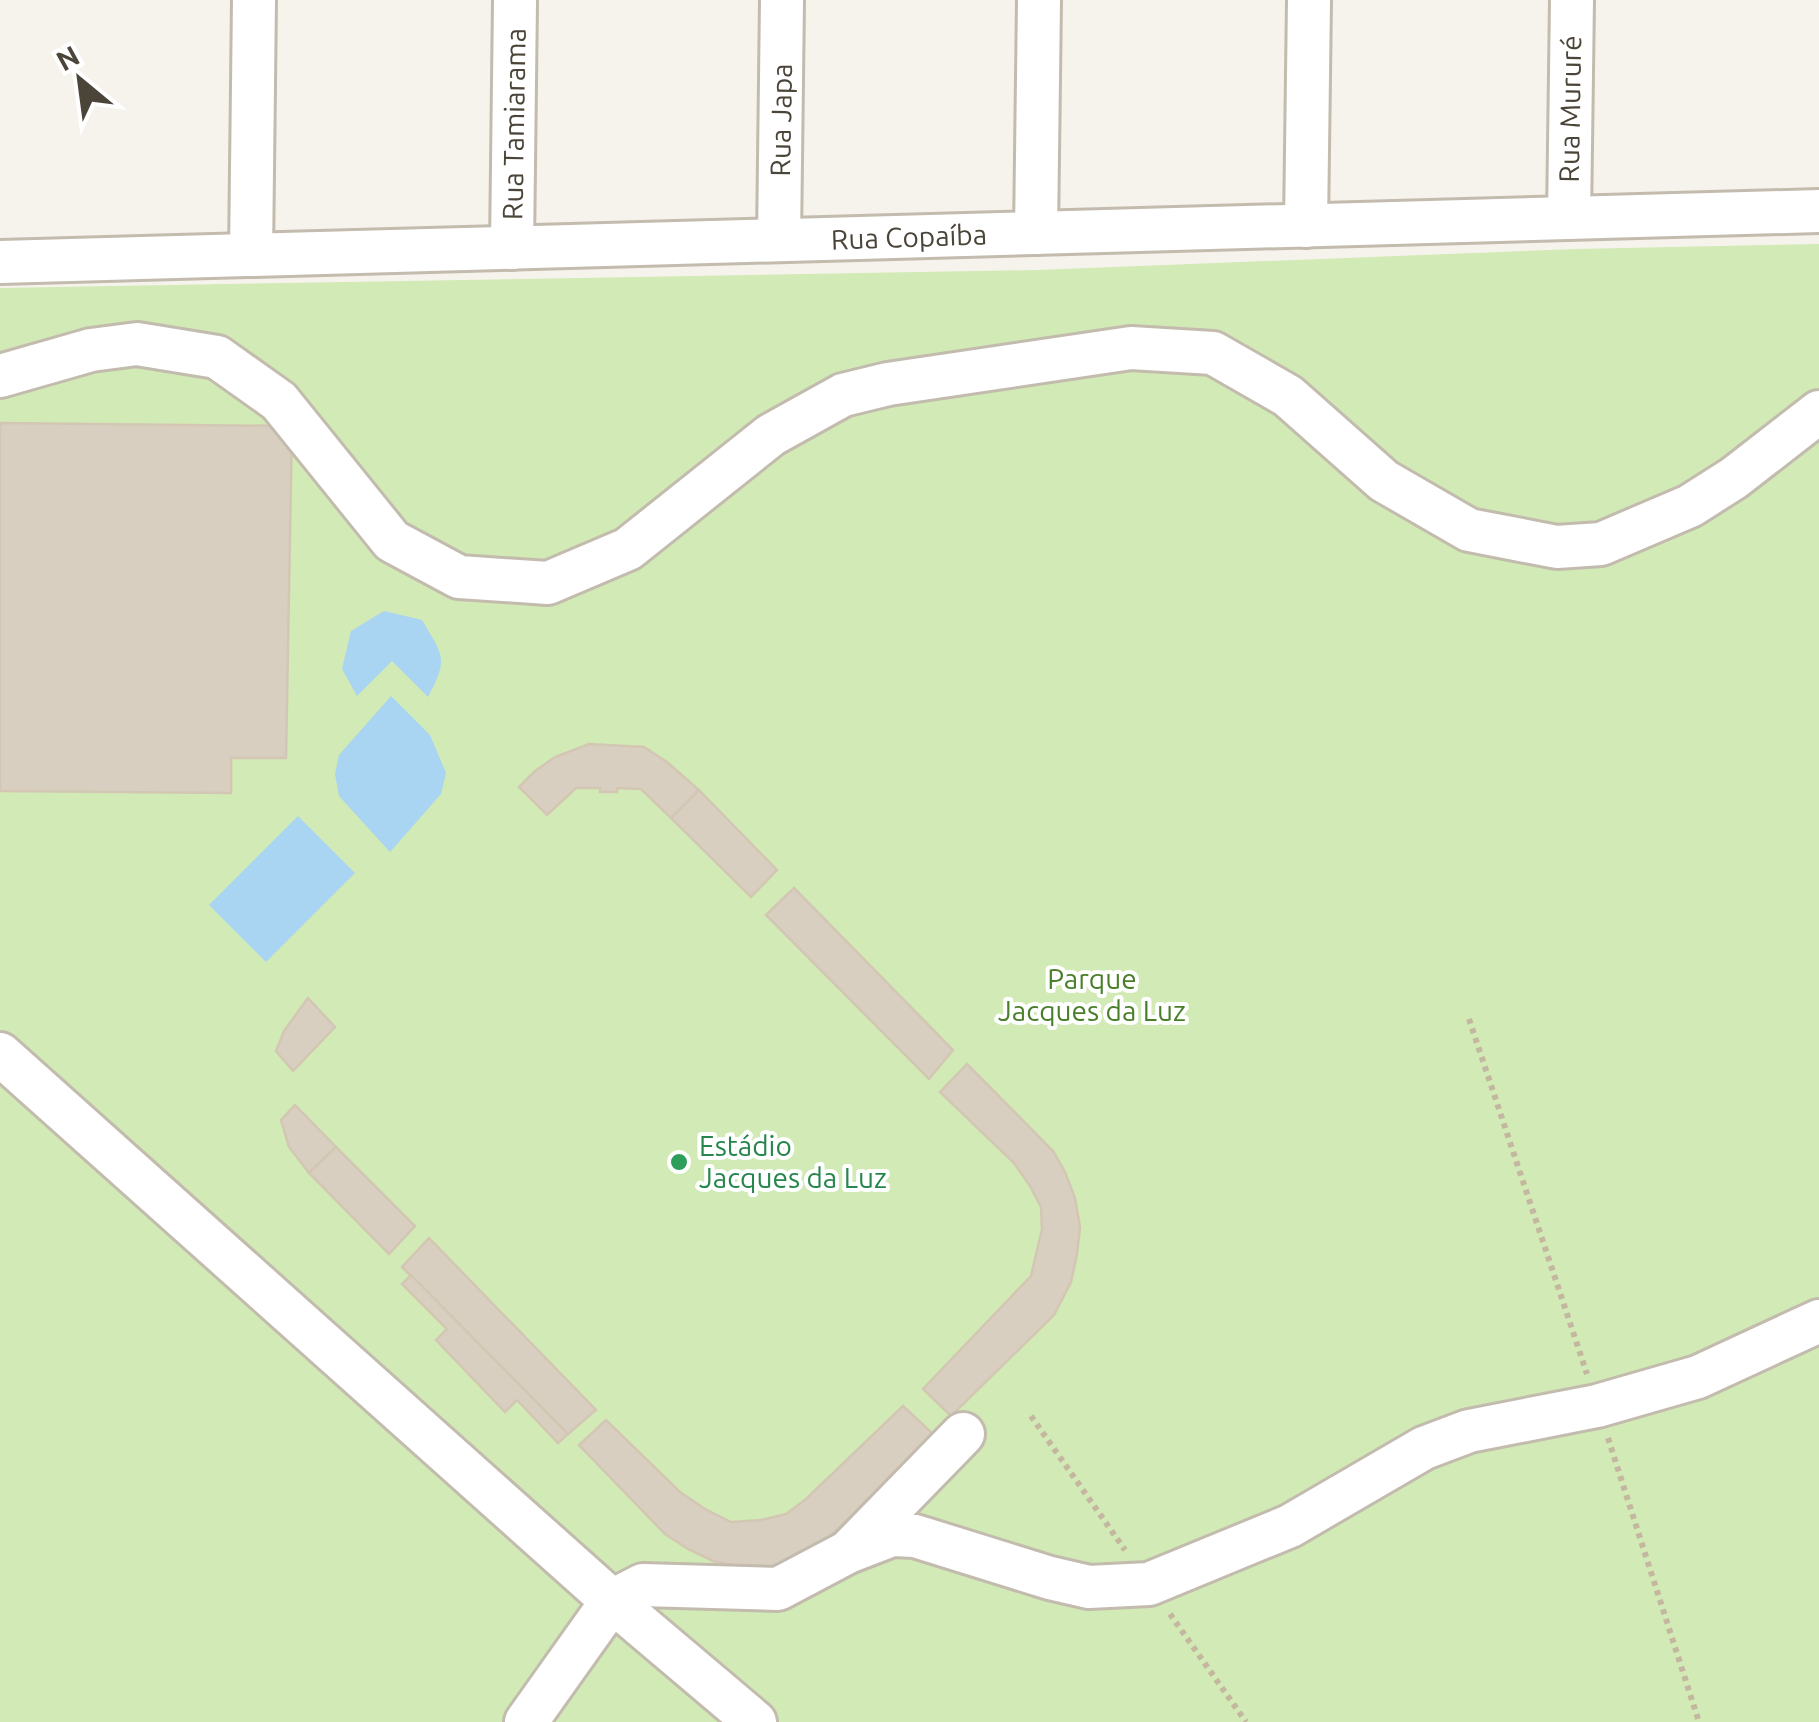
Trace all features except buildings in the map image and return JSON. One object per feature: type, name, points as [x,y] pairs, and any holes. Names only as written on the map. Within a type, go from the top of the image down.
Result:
[{"type":"street","points":[[251,255],[254,0]]},
{"type":"street","name":"Rua Tamiarama","points":[[512,248],[515,0]]},
{"type":"street","name":"Rua Japa","points":[[779,240],[782,0]]},
{"type":"street","points":[[1036,233],[1039,0]]},
{"type":"street","points":[[1306,226],[1309,0]]},
{"type":"street","name":"Rua Mururé","points":[[1569,218],[1572,0]]},
{"type":"street","name":"Rua Copaíba","points":[[0,262],[1819,211]]},
{"type":"street","points":[[0,376],[91,350],[138,344],[217,357],[279,401],[392,542],[459,577],[548,584],[628,550],[771,435],[843,394],[1130,348],[1213,353],[1288,396],[1384,481],[1469,530],[1557,547],[1601,544],[1690,506],[1734,478],[1819,412]]},
{"type":"street","points":[[0,1054],[612,1601],[755,1722]]},
{"type":"street","points":[[526,1722],[612,1601],[643,1585],[778,1589],[848,1552],[892,1535],[915,1536],[1089,1587],[1148,1584],[1290,1526],[1424,1448],[1469,1431],[1598,1406],[1698,1377],[1819,1321]]},
{"type":"street","points":[[848,1552],[963,1434]]},
{"type":"green space","name":"Parque Jacques da Luz","points":[[1819,244],[1819,1722],[0,1722],[0,288],[1038,270],[1575,249]]},
{"type":"water","points":[[384,611],[422,620],[435,642],[441,665],[428,697],[392,661],[357,696],[342,669],[351,631]]},
{"type":"water","points":[[391,696],[430,735],[446,773],[441,794],[390,852],[339,796],[335,774],[339,755]]},
{"type":"water","points":[[298,816],[355,873],[266,962],[209,905]]},
{"type":"place","name":"Estádio Jacques da Luz","points":[[679,1162]]}]
